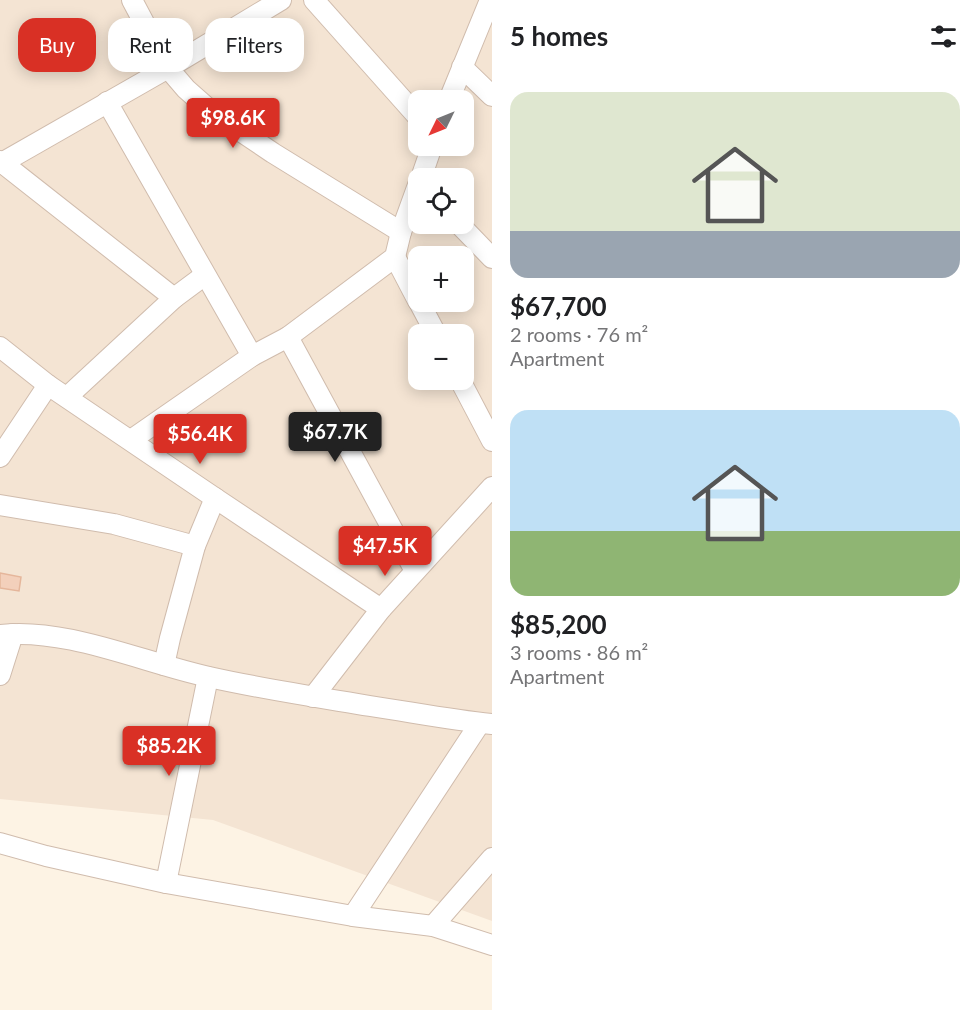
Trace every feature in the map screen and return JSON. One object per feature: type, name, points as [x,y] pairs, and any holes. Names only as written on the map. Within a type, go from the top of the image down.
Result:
[{"type":"street","points":[[132,0],[142,18]]},
{"type":"street","points":[[193,53],[281,0]]},
{"type":"street","points":[[314,0],[408,106]]},
{"type":"street","points":[[453,90],[490,0]]},
{"type":"street","points":[[462,67],[492,96]]},
{"type":"street","points":[[161,72],[1,163],[174,298]]},
{"type":"street","points":[[171,72],[186,89],[212,112],[273,153],[401,232]]},
{"type":"street","points":[[107,102],[252,357]]},
{"type":"street","points":[[131,440],[252,357],[288,337],[395,257],[408,213]]},
{"type":"street","points":[[469,234],[492,258]]},
{"type":"street","points":[[395,257],[408,281]]},
{"type":"street","points":[[67,397],[174,298],[205,275]]},
{"type":"street","points":[[288,337],[415,572]]},
{"type":"street","points":[[0,347],[48,385],[381,609]]},
{"type":"street","points":[[0,457],[48,385]]},
{"type":"street","points":[[465,390],[492,441]]},
{"type":"street","points":[[313,696],[381,609],[492,487]]},
{"type":"street","points":[[164,665],[195,546],[215,498]]},
{"type":"street","points":[[0,505],[114,524],[195,546]]},
{"type":"street","points":[[0,675],[7,635],[58,637],[208,677],[486,724],[352,916]]},
{"type":"street","points":[[166,883],[208,677]]},
{"type":"street","points":[[0,843],[46,856],[166,883],[352,916],[433,926],[492,945]]},
{"type":"street","points":[[433,926],[492,858]]},
{"type":"shaded area","points":[[0,0],[492,0],[492,921],[213,820],[0,799]]},
{"type":"building","points":[[0,573],[21,577],[19,591],[0,588]]}]
